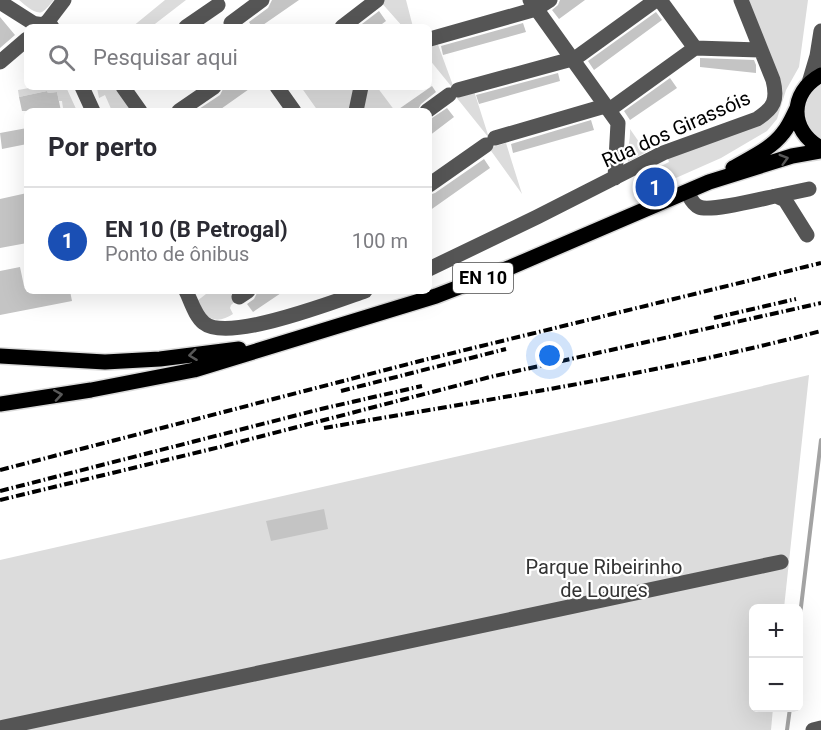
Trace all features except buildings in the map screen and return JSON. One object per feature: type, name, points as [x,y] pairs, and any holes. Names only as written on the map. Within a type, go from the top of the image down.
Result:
[{"type":"main road","name":"EN 10","points":[[0,404],[91,390],[194,370],[436,296],[511,267],[687,192],[771,146],[783,133],[797,108],[801,94],[815,79]]},
{"type":"main road","name":"EN 10","points":[[797,108],[801,130],[821,150]]},
{"type":"main road","name":"EN 10","points":[[708,182],[792,156],[821,150]]},
{"type":"main road","name":"EN 10","points":[[0,356],[105,362],[160,359],[272,345]]},
{"type":"street","points":[[46,24],[64,0]]},
{"type":"street","points":[[233,24],[262,0]]},
{"type":"street","points":[[346,24],[377,0]]},
{"type":"street","points":[[432,38],[550,0]]},
{"type":"street","points":[[432,108],[454,93],[572,59],[658,0],[695,48]]},
{"type":"street","name":"Rua dos Girassóis","points":[[432,268],[663,153],[758,119],[765,114],[776,99],[774,80],[741,0]]},
{"type":"street","points":[[0,2],[35,24]]},
{"type":"street","points":[[190,24],[216,2],[231,24]]},
{"type":"street","points":[[533,5],[618,123],[615,178]]},
{"type":"street","points":[[815,79],[821,31]]},
{"type":"street","points":[[0,62],[24,42]]},
{"type":"street","points":[[432,183],[491,141],[607,108],[695,48],[760,50]]},
{"type":"street","points":[[83,90],[92,108]]},
{"type":"street","points":[[125,90],[138,108]]},
{"type":"street","points":[[183,108],[210,90]]},
{"type":"street","points":[[278,90],[291,108]]},
{"type":"street","points":[[357,108],[360,90]]},
{"type":"street","points":[[687,192],[692,202],[701,208],[712,208],[808,189]]},
{"type":"street","points":[[776,196],[785,200],[807,236]]},
{"type":"street","points":[[188,294],[200,319],[210,327],[220,329],[264,323],[356,294]]},
{"type":"street","points":[[0,728],[781,562]]},
{"type":"street","points":[[813,730],[821,728]]},
{"type":"green space","points":[[19,0],[54,0],[39,13]]},
{"type":"green space","points":[[165,0],[186,0],[155,24],[136,24]]},
{"type":"green space","points":[[379,0],[406,0],[412,24],[400,24]]},
{"type":"green space","points":[[749,0],[808,0],[799,67],[786,90],[777,119],[767,131],[721,158],[665,181],[662,174],[655,169],[669,162],[667,156],[776,109]]},
{"type":"green space","points":[[437,42],[455,91],[432,63],[432,44]]},
{"type":"green space","points":[[821,82],[821,140],[806,127],[804,98]]},
{"type":"green space","points":[[18,90],[67,90],[76,108],[63,108],[57,92],[48,93],[47,91],[19,97]]},
{"type":"green space","points":[[97,90],[119,90],[131,108],[111,108],[105,95],[99,98]]},
{"type":"green space","points":[[303,90],[358,90],[355,108],[316,108]]},
{"type":"green space","points":[[367,90],[379,90],[393,108],[364,108]]},
{"type":"green space","points":[[474,91],[489,138],[456,97]]},
{"type":"green space","points":[[630,129],[646,152],[628,162],[630,137]]},
{"type":"green space","points":[[506,143],[522,194],[489,148]]},
{"type":"green space","points":[[206,294],[233,294],[237,300],[230,308],[233,314],[219,320],[208,317],[197,301]]},
{"type":"green space","name":"Parque Ribeirinho de Loures","points":[[809,375],[784,604],[749,604],[749,712],[773,712],[771,730],[0,730],[0,560]]},
{"type":"waterway","points":[[801,604],[821,440]]},
{"type":"waterway","points":[[787,730],[789,712]]},
{"type":"railway","points":[[0,470],[420,361],[821,263]]},
{"type":"railway","points":[[714,318],[796,299]]},
{"type":"railway","points":[[0,500],[220,447],[490,377],[821,303]]},
{"type":"railway","points":[[324,428],[635,373],[821,331]]},
{"type":"railway","points":[[341,391],[506,349]]},
{"type":"railway","points":[[0,491],[321,409],[422,386]]},
{"type":"place","name":"EN 10 (B Petrogal)","points":[[655,187]]}]
